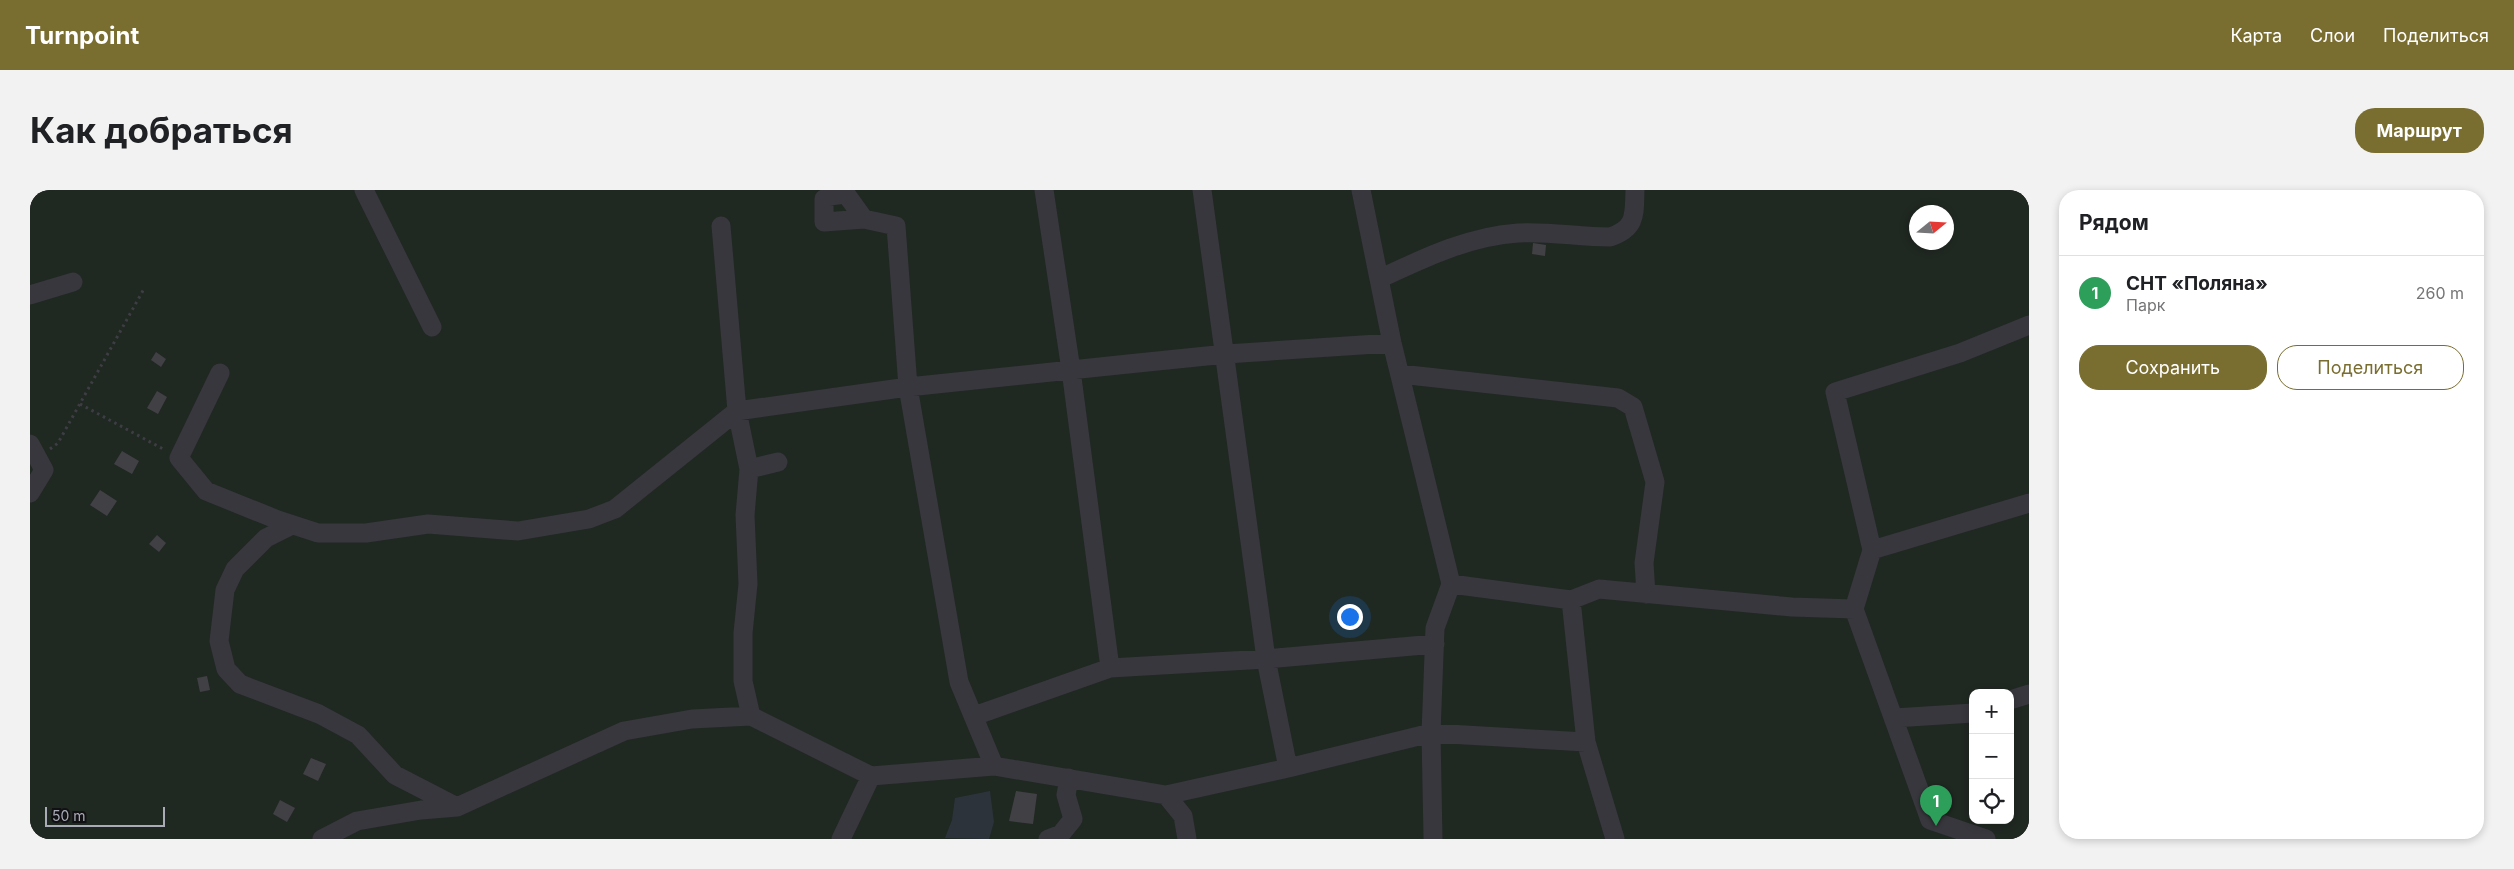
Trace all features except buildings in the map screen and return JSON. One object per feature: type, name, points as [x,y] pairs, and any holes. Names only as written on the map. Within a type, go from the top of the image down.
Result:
[{"type":"street","points":[[364,190],[432,327]]},
{"type":"street","points":[[1044,190],[1071,370],[1110,668]]},
{"type":"street","points":[[1202,190],[1226,354],[1266,659],[1288,768]]},
{"type":"street","points":[[1361,190],[1392,343],[1451,584],[1435,628],[1432,733],[1433,839]]},
{"type":"street","points":[[1379,279],[1415,262],[1484,238],[1516,233],[1610,237],[1620,234],[1627,230],[1633,218],[1635,190]]},
{"type":"street","points":[[864,219],[896,226],[908,387],[959,682],[994,766]]},
{"type":"street","points":[[721,226],[737,411],[749,469],[745,515],[748,584],[743,633],[743,681],[751,716]]},
{"type":"street","points":[[30,295],[73,282]]},
{"type":"street","points":[[1986,839],[1930,820],[1854,609],[1872,550],[1836,392],[1960,353],[2029,325]]},
{"type":"street","points":[[220,373],[179,458],[206,491],[318,533],[366,533],[428,524],[518,531],[588,519],[615,509],[737,411],[908,387],[1071,370],[1226,354],[1392,343]]},
{"type":"street","points":[[1400,374],[1618,398],[1633,407],[1655,482],[1644,563],[1646,594]]},
{"type":"street","points":[[30,493],[44,470],[34,452]]},
{"type":"street","points":[[749,469],[778,462]]},
{"type":"street","points":[[1872,550],[2029,503]]},
{"type":"street","points":[[292,524],[266,538],[235,569],[225,590],[219,641],[226,669],[240,684],[319,714],[358,735],[395,775],[457,807]]},
{"type":"street","points":[[1451,584],[1571,600],[1600,589],[1792,607],[1854,609]]},
{"type":"street","points":[[1571,600],[1586,742],[1615,839]]},
{"type":"street","points":[[974,716],[1110,668],[1266,659],[1435,644]]},
{"type":"street","points":[[2014,699],[2029,694]]},
{"type":"street","points":[[1894,718],[1969,713]]},
{"type":"street","points":[[322,839],[357,821],[421,810],[457,807],[624,731],[692,719],[751,716],[872,776],[994,766],[1166,795],[1432,733],[1586,742]]},
{"type":"street","points":[[841,839],[872,776]]},
{"type":"street","points":[[1048,839],[1061,834],[1073,819],[1066,795],[1069,778]]},
{"type":"street","points":[[1166,795],[1183,816],[1187,839]]},
{"type":"path","points":[[34,452],[58,443],[145,287]]},
{"type":"path","points":[[80,404],[179,458]]},
{"type":"shaded area","points":[[30,190],[2029,190],[2029,839],[30,839]]},
{"type":"shaded area","points":[[990,791],[994,822],[989,839],[945,838],[952,820],[955,798]]},
{"type":"place","name":"СНТ «Поляна»","points":[[1936,826]]}]
